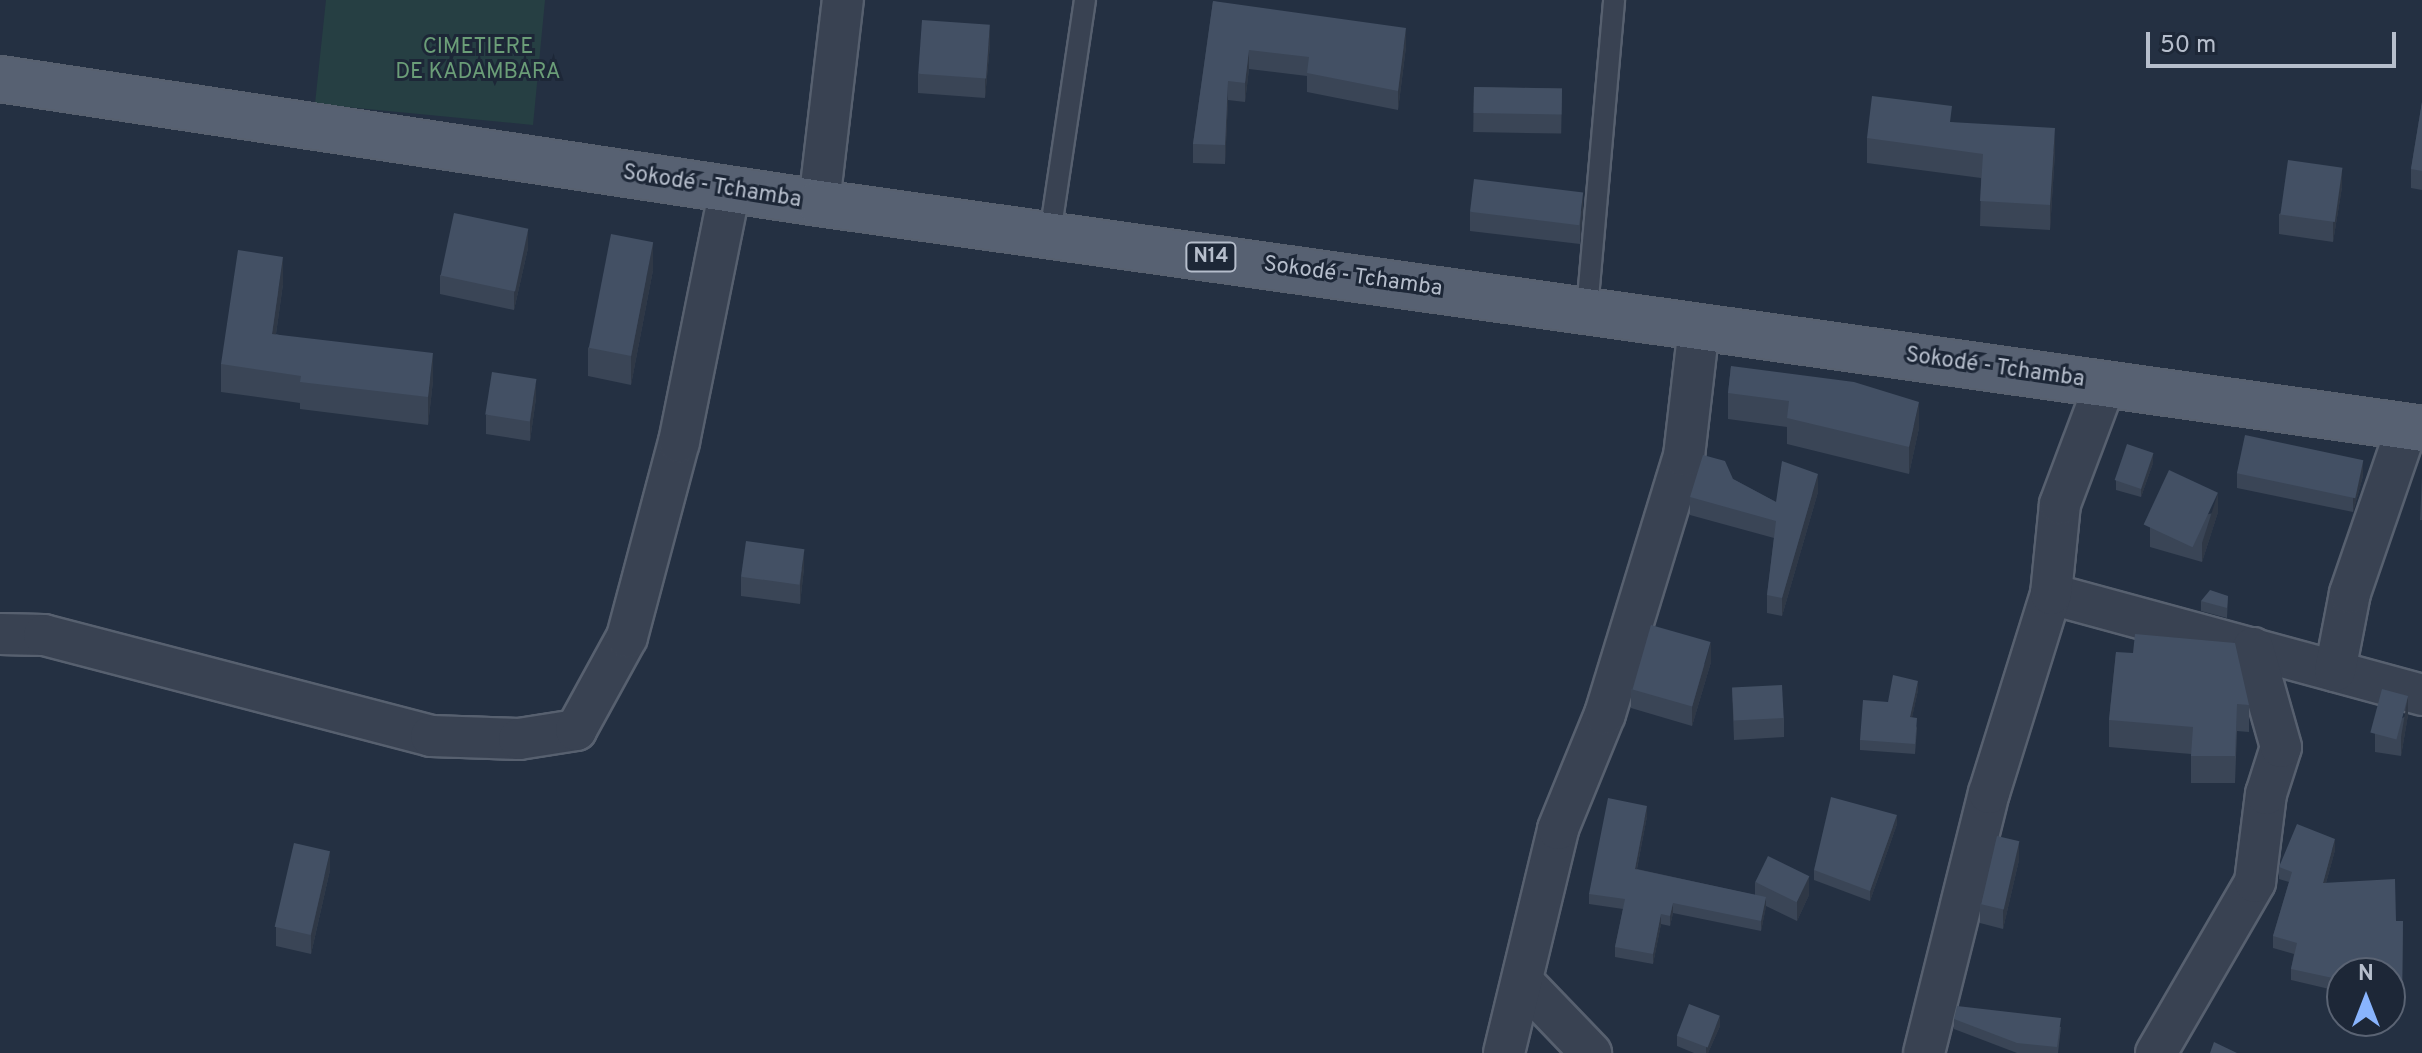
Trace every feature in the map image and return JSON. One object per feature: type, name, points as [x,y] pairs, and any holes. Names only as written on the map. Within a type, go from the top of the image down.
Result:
[{"type":"main road","name":"Sokodé - Tchamba","points":[[0,79],[819,203],[2414,428]]},
{"type":"street","points":[[819,203],[843,0]]},
{"type":"street","points":[[0,634],[44,635],[431,736],[519,739],[576,730],[627,637],[679,442],[730,189]]},
{"type":"street","points":[[1504,1053],[1558,829],[1605,714],[1684,456],[1699,326]]},
{"type":"street","points":[[1924,1053],[1989,793],[2051,594],[2060,504],[2105,384]]},
{"type":"street","points":[[2335,671],[2350,593],[2414,428]]},
{"type":"street","points":[[2051,594],[2422,695]]},
{"type":"street","points":[[2156,1053],[2255,882],[2266,794],[2281,747],[2253,648]]},
{"type":"street","points":[[1522,981],[1591,1053]]},
{"type":"lane","points":[[1050,234],[1085,0]]},
{"type":"lane","points":[[1587,310],[1614,0]]},
{"type":"green space","name":"CIMETIERE DE KADAMBARA","points":[[326,0],[545,0],[533,125],[315,104]]},
{"type":"building","points":[[1213,1],[1406,28],[1398,91],[1307,73],[1309,57],[1249,50],[1245,83],[1228,81],[1225,145],[1193,144]]},
{"type":"building","points":[[922,20],[990,25],[986,79],[918,74]]},
{"type":"building","points":[[1474,87],[1562,89],[1562,115],[1474,113]]},
{"type":"building","points":[[1872,96],[1952,106],[1950,122],[2055,128],[2050,205],[1980,201],[1983,154],[1867,138]]},
{"type":"building","points":[[2422,102],[2422,171],[2411,169]]},
{"type":"building","points":[[2288,160],[2342,168],[2335,222],[2280,214]]},
{"type":"building","points":[[1474,179],[1583,192],[1579,225],[1470,212]]},
{"type":"building","points":[[454,213],[528,229],[515,291],[441,276]]},
{"type":"building","points":[[611,234],[653,242],[631,356],[589,348]]},
{"type":"building","points":[[238,250],[283,257],[272,334],[433,353],[428,397],[300,382],[301,376],[221,364]]},
{"type":"building","points":[[1731,366],[1854,382],[1919,402],[1909,447],[1787,418],[1789,401],[1728,393]]},
{"type":"building","points":[[492,372],[536,379],[530,422],[485,414]]},
{"type":"building","points":[[2245,435],[2363,460],[2355,498],[2237,473]]},
{"type":"building","points":[[2127,444],[2153,453],[2141,489],[2115,480]]},
{"type":"building","points":[[1703,455],[1725,461],[1733,479],[1776,502],[1782,461],[1818,474],[1782,598],[1767,595],[1776,521],[1690,497]]},
{"type":"building","points":[[2169,470],[2218,493],[2193,547],[2144,524]]},
{"type":"building","points":[[746,541],[804,549],[799,585],[741,577]]},
{"type":"building","points":[[2210,590],[2228,596],[2227,608],[2201,601]]},
{"type":"building","points":[[1651,625],[1711,642],[1692,706],[1633,689]]},
{"type":"building","points":[[2135,634],[2235,643],[2249,705],[2237,704],[2235,756],[2191,756],[2193,727],[2109,720],[2116,652],[2133,653]]},
{"type":"building","points":[[1893,675],[1918,681],[1910,717],[1917,718],[1915,744],[1860,740],[1863,700],[1888,702]]},
{"type":"building","points":[[1782,685],[1784,718],[1734,721],[1732,688]]},
{"type":"building","points":[[2382,689],[2408,696],[2396,739],[2370,732]]},
{"type":"building","points":[[1831,797],[1897,815],[1870,891],[1814,870]]},
{"type":"building","points":[[1608,798],[1647,806],[1635,869],[1766,897],[1761,921],[1673,903],[1670,916],[1661,914],[1653,954],[1615,947],[1625,899],[1589,894]]},
{"type":"building","points":[[2297,824],[2335,839],[2323,883],[2395,879],[2396,921],[2403,921],[2403,957],[2326,957],[2326,977],[2291,969],[2297,943],[2273,936],[2292,872],[2279,867]]},
{"type":"building","points":[[1997,836],[2019,841],[2004,909],[1981,904]]},
{"type":"building","points":[[294,843],[330,851],[311,935],[275,927]]},
{"type":"building","points":[[1768,856],[1809,876],[1797,902],[1755,882]]},
{"type":"building","points":[[1689,1004],[1720,1016],[1708,1048],[1677,1036]]},
{"type":"building","points":[[1957,1006],[2061,1018],[2057,1047],[2017,1043],[1954,1019]]},
{"type":"building","points":[[2214,1042],[2237,1053],[2210,1053]]}]
